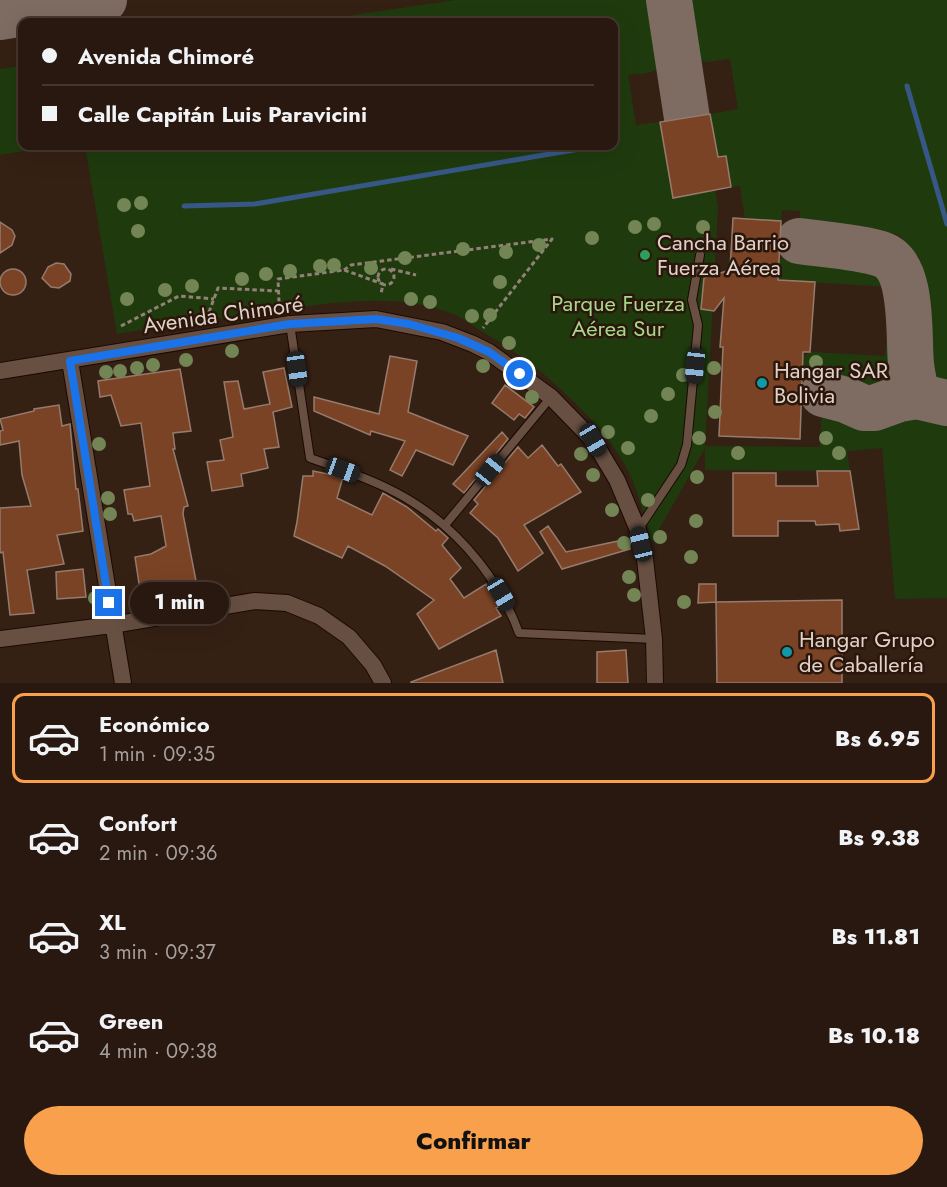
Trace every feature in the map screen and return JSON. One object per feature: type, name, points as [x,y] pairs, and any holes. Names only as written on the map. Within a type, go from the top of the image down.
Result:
[{"type":"street","name":"Avenida Chimoré","points":[[0,371],[290,324],[376,319],[442,332],[489,352],[551,397],[593,440],[617,480],[638,530],[645,559],[654,639],[655,683]]},
{"type":"street","points":[[70,361],[123,683]]},
{"type":"street","points":[[0,639],[112,625],[255,601],[287,603],[319,616],[349,637],[373,665],[383,683]]},
{"type":"lane","points":[[638,530],[681,465],[687,445],[698,325],[692,300],[700,255]]},
{"type":"lane","points":[[290,324],[310,458],[389,489],[445,525],[468,548],[493,580],[509,607],[519,633],[654,639]]},
{"type":"lane","points":[[445,525],[551,397]]},
{"type":"path","points":[[279,302],[278,279],[344,270],[351,266],[552,239],[483,328]]},
{"type":"path","points":[[383,284],[379,281],[378,275],[383,269],[416,275]]},
{"type":"path","points":[[344,270],[383,284],[391,283],[394,279],[392,272],[388,269]]},
{"type":"path","points":[[381,294],[383,284]]},
{"type":"path","points":[[209,312],[218,288],[278,291]]},
{"type":"path","points":[[121,326],[179,296],[214,299]]},
{"type":"green space","name":"Parque Fuerza Aérea Sur","points":[[455,0],[654,0],[661,37],[660,65],[656,70],[628,75],[636,125],[660,122],[673,198],[715,190],[718,207],[705,446],[820,447],[822,406],[839,404],[874,418],[898,410],[947,409],[947,598],[895,599],[882,448],[847,451],[850,471],[705,470],[705,448],[652,542],[630,474],[600,429],[569,397],[530,363],[453,314],[407,302],[358,301],[307,306],[117,334],[86,150],[618,150],[618,18],[333,18]]},
{"type":"green space","points":[[682,0],[947,0],[947,395],[934,389],[924,378],[919,258],[899,235],[864,226],[800,223],[800,211],[782,210],[781,221],[745,219],[740,186],[731,187],[726,156],[718,157],[710,114],[738,109],[730,59],[707,62],[698,60],[694,56],[690,51]]},
{"type":"green space","points":[[18,67],[18,150],[31,150],[0,155],[0,69]]},
{"type":"green space","points":[[798,254],[858,259],[880,264],[889,273],[890,287],[725,277],[730,256],[797,260]]},
{"type":"green space","points":[[887,335],[901,336],[904,389],[881,399],[867,401],[823,388],[823,375],[802,374],[803,357],[810,352],[885,356]]},
{"type":"building","points":[[710,114],[718,157],[726,156],[731,187],[673,198],[660,122]]},
{"type":"building","points":[[733,218],[781,221],[778,280],[815,282],[810,352],[803,352],[800,439],[719,436],[723,347],[720,347],[724,298],[714,311],[701,309],[704,278],[730,270]]},
{"type":"building","points":[[0,222],[12,230],[15,236],[12,245],[0,253]]},
{"type":"building","points":[[56,263],[64,264],[71,274],[70,281],[59,288],[51,287],[42,278],[48,267]]},
{"type":"building","points":[[13,269],[22,273],[26,282],[22,291],[13,295],[4,291],[0,282],[4,273]]},
{"type":"building","points":[[390,356],[417,361],[408,412],[468,436],[453,465],[416,450],[402,476],[390,470],[405,441],[371,431],[370,435],[314,411],[314,397],[379,414]]},
{"type":"building","points":[[284,368],[292,407],[273,412],[279,447],[264,449],[268,468],[241,474],[243,486],[212,491],[207,462],[224,460],[220,440],[233,437],[224,382],[238,381],[244,409],[270,404],[263,372]]},
{"type":"building","points":[[180,369],[191,431],[173,433],[175,449],[173,449],[188,506],[184,507],[183,514],[196,581],[140,590],[135,557],[151,554],[166,546],[161,516],[134,521],[132,514],[128,514],[124,490],[150,486],[141,423],[121,426],[111,395],[100,397],[98,381]]},
{"type":"building","points":[[505,385],[534,407],[525,418],[519,414],[514,420],[492,403]]},
{"type":"building","points":[[59,405],[62,426],[70,424],[76,489],[78,489],[83,531],[57,535],[64,564],[27,570],[34,613],[10,615],[3,552],[0,553],[0,508],[31,506],[22,475],[19,441],[0,445],[0,431],[3,430],[0,419],[34,411],[34,409]]},
{"type":"building","points":[[502,432],[508,439],[464,493],[453,484]]},
{"type":"building","points":[[542,445],[558,466],[561,464],[581,492],[524,525],[543,553],[518,571],[498,538],[470,513],[478,504],[474,500],[518,447],[528,458]]},
{"type":"building","points":[[313,471],[343,477],[337,498],[372,515],[383,493],[407,507],[436,531],[438,529],[448,538],[442,545],[461,568],[450,579],[464,598],[486,584],[500,606],[496,608],[501,616],[439,649],[417,614],[434,600],[385,566],[348,546],[342,558],[294,536],[303,476],[313,476]]},
{"type":"building","points":[[817,471],[850,471],[859,529],[840,531],[839,524],[816,525],[815,521],[778,521],[778,536],[733,536],[733,473],[776,473],[776,486],[818,486]]},
{"type":"building","points":[[548,526],[566,552],[628,539],[630,549],[562,569],[540,532]]},
{"type":"building","points":[[83,569],[86,597],[57,599],[56,572]]},
{"type":"building","points":[[699,584],[716,584],[716,602],[698,603]]},
{"type":"building","name":"Hangar Grupo de Caballería","points":[[842,600],[842,683],[717,683],[716,602]]},
{"type":"building","points":[[496,650],[503,683],[411,683],[411,682]]},
{"type":"building","points":[[626,650],[628,683],[597,683],[597,652]]},
{"type":"waterway","points":[[907,86],[947,224]]},
{"type":"waterway","points":[[184,206],[255,204],[573,150]]},
{"type":"taxiway","points":[[0,17],[104,0]]},
{"type":"taxiway","points":[[669,0],[687,118]]},
{"type":"taxiway","points":[[799,241],[861,249],[881,254],[892,261],[900,272],[905,286],[911,368],[917,396],[947,403]]},
{"type":"taxiway","points":[[823,394],[864,408],[874,408],[899,399],[917,396]]},
{"type":"place","name":"Cancha Barrio Fuerza Aérea","points":[[645,255]]},
{"type":"place","name":"Hangar SAR Bolivia","points":[[762,383]]},
{"type":"place","name":"Hangar Grupo de Caballería","points":[[787,652]]},
{"type":"route","points":[[109,603],[70,361],[290,324],[376,319],[409,324],[458,338],[489,352],[520,374]]}]
